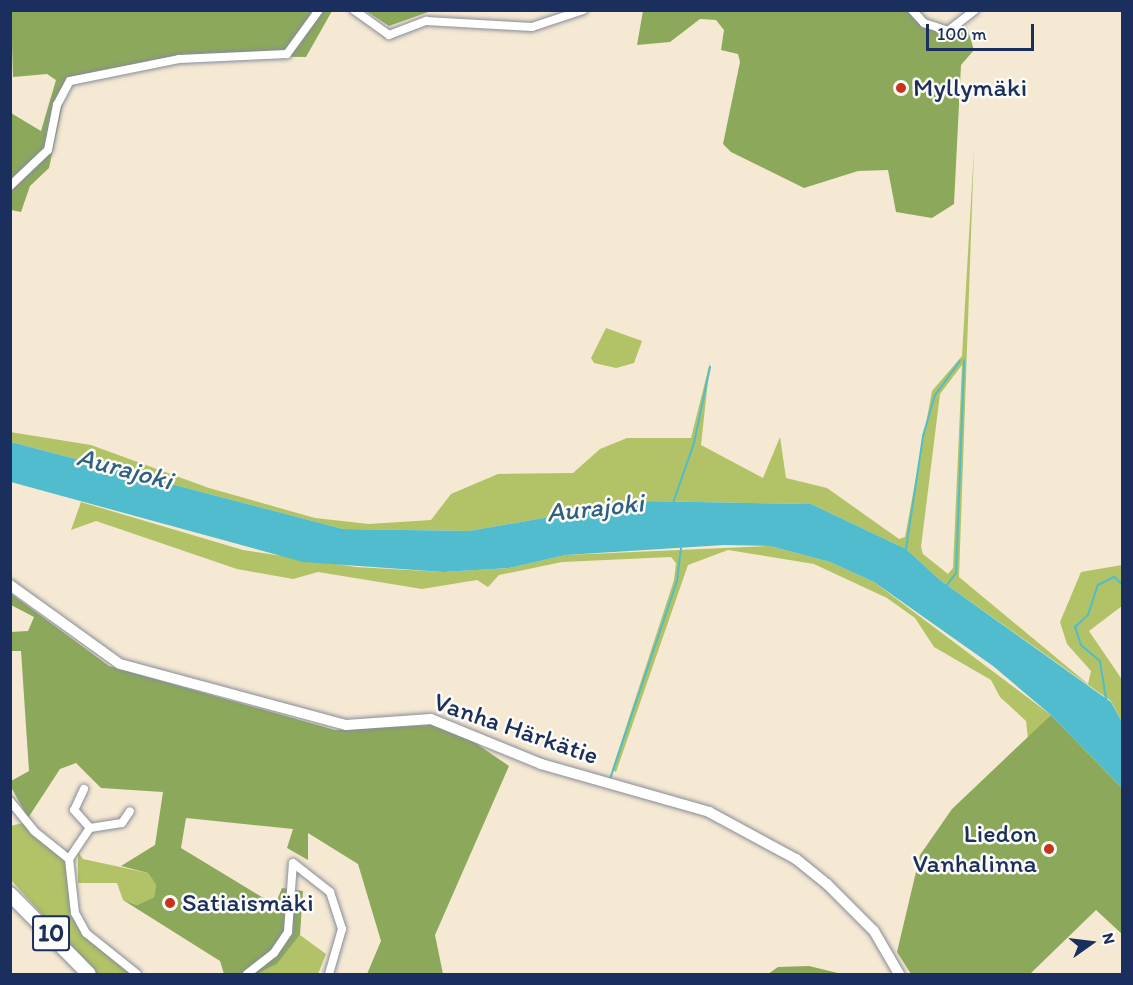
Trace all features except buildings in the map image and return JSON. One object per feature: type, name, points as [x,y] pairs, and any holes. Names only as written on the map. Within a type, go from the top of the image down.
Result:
[{"type":"highway","name":"10","points":[[10,894],[88,975]]},
{"type":"street","points":[[10,186],[48,150],[57,105],[70,81],[179,59],[287,54],[319,10]]},
{"type":"street","points":[[354,10],[389,34],[433,21],[532,27],[583,10]]},
{"type":"street","points":[[912,10],[924,23],[948,31],[975,10]]},
{"type":"street","name":"Vanha Härkätie","points":[[10,585],[120,664],[346,725],[431,719],[541,764],[709,812],[796,859],[827,884],[874,932],[900,975]]},
{"type":"street","points":[[84,789],[74,810],[90,828]]},
{"type":"street","points":[[10,801],[34,831],[69,859],[80,924],[107,955],[137,975]]},
{"type":"street","points":[[69,859],[90,828],[122,823],[130,811]]},
{"type":"street","points":[[247,975],[274,953],[288,932],[293,863],[322,881],[336,910],[340,947],[329,975]]},
{"type":"green space","points":[[906,10],[939,34],[967,27],[974,50],[961,65],[954,204],[932,218],[896,212],[888,170],[858,171],[804,188],[731,152],[723,144],[740,62],[738,54],[721,50],[724,30],[716,20],[700,19],[670,42],[637,45],[643,11]]},
{"type":"green space","points":[[11,11],[332,11],[306,57],[178,55],[68,79],[49,168],[30,186],[21,212],[11,210],[11,113],[41,131],[56,80],[47,74],[13,77]]},
{"type":"green space","points":[[366,11],[431,11],[389,26]]},
{"type":"green space","points":[[974,149],[959,577],[1088,684],[1091,671],[1067,644],[1060,622],[1081,572],[1122,565],[1122,606],[1089,631],[1121,678],[1122,722],[1111,701],[940,580],[906,549],[811,504],[641,501],[469,531],[343,529],[11,442],[10,432],[91,445],[209,488],[315,518],[369,524],[431,520],[451,494],[498,474],[573,473],[600,449],[627,438],[691,438],[710,362],[701,445],[763,478],[780,437],[786,478],[827,488],[899,539],[905,537],[932,391],[962,356]],"holes":[[[962,365],[953,568],[948,574],[923,554],[921,547],[940,394]]]},
{"type":"green space","points":[[606,328],[642,341],[634,363],[616,368],[594,363],[591,358]]},
{"type":"green space","points":[[81,502],[243,550],[356,567],[443,572],[509,568],[566,555],[770,546],[830,562],[874,582],[1051,715],[1028,739],[1026,721],[1000,697],[991,680],[934,647],[915,618],[887,598],[814,564],[728,550],[688,565],[616,772],[612,770],[674,580],[676,563],[671,557],[562,562],[499,575],[488,587],[477,580],[422,589],[318,572],[293,579],[237,569],[96,521],[71,530]]},
{"type":"green space","points":[[10,593],[109,666],[335,730],[431,725],[474,742],[509,766],[435,935],[443,974],[367,974],[381,941],[358,864],[308,833],[308,860],[287,848],[293,829],[186,818],[181,848],[275,905],[282,888],[303,891],[300,935],[277,964],[257,974],[224,974],[220,961],[123,900],[137,905],[154,897],[156,885],[148,873],[121,866],[155,845],[163,792],[101,788],[76,763],[60,769],[28,818],[11,787],[11,781],[29,771],[21,651],[11,651],[10,632],[28,631],[34,617],[11,605]]},
{"type":"green space","points":[[1051,715],[1122,788],[1122,934],[1096,910],[1030,974],[911,974],[897,952],[920,855],[952,809]]},
{"type":"green space","points":[[22,823],[66,860],[72,914],[83,935],[131,974],[96,974],[11,880],[11,826]]},
{"type":"green space","points":[[78,852],[83,859],[148,873],[156,885],[154,897],[137,905],[123,900],[117,883],[78,883]]},
{"type":"green space","points":[[300,935],[326,954],[318,974],[257,974],[277,964]]},
{"type":"green space","points":[[809,966],[842,974],[768,974],[778,967]]},
{"type":"water","points":[[11,442],[343,529],[469,531],[641,501],[811,504],[906,549],[940,580],[1111,702],[1122,722],[1122,788],[1051,715],[993,666],[874,582],[830,562],[770,546],[724,545],[566,555],[509,568],[443,572],[303,562],[11,482]]},
{"type":"waterway","points":[[947,585],[956,573],[964,360]]},
{"type":"waterway","points":[[906,549],[923,436],[935,395],[960,361]]},
{"type":"waterway","points":[[673,503],[694,443],[710,367]]},
{"type":"waterway","points":[[610,779],[677,581],[681,548]]},
{"type":"waterway","points":[[1106,699],[1100,661],[1081,645],[1075,627],[1088,615],[1098,585],[1114,577],[1122,584]]},
{"type":"place","name":"Myllymäki","points":[[901,88]]},
{"type":"place","name":"Liedon Vanhalinna","points":[[1049,849]]},
{"type":"place","name":"Satiaismäki","points":[[170,903]]},
{"type":"water label","name":"Aurajoki","points":[[125,468]]},
{"type":"water label","name":"Aurajoki","points":[[595,507]]}]
